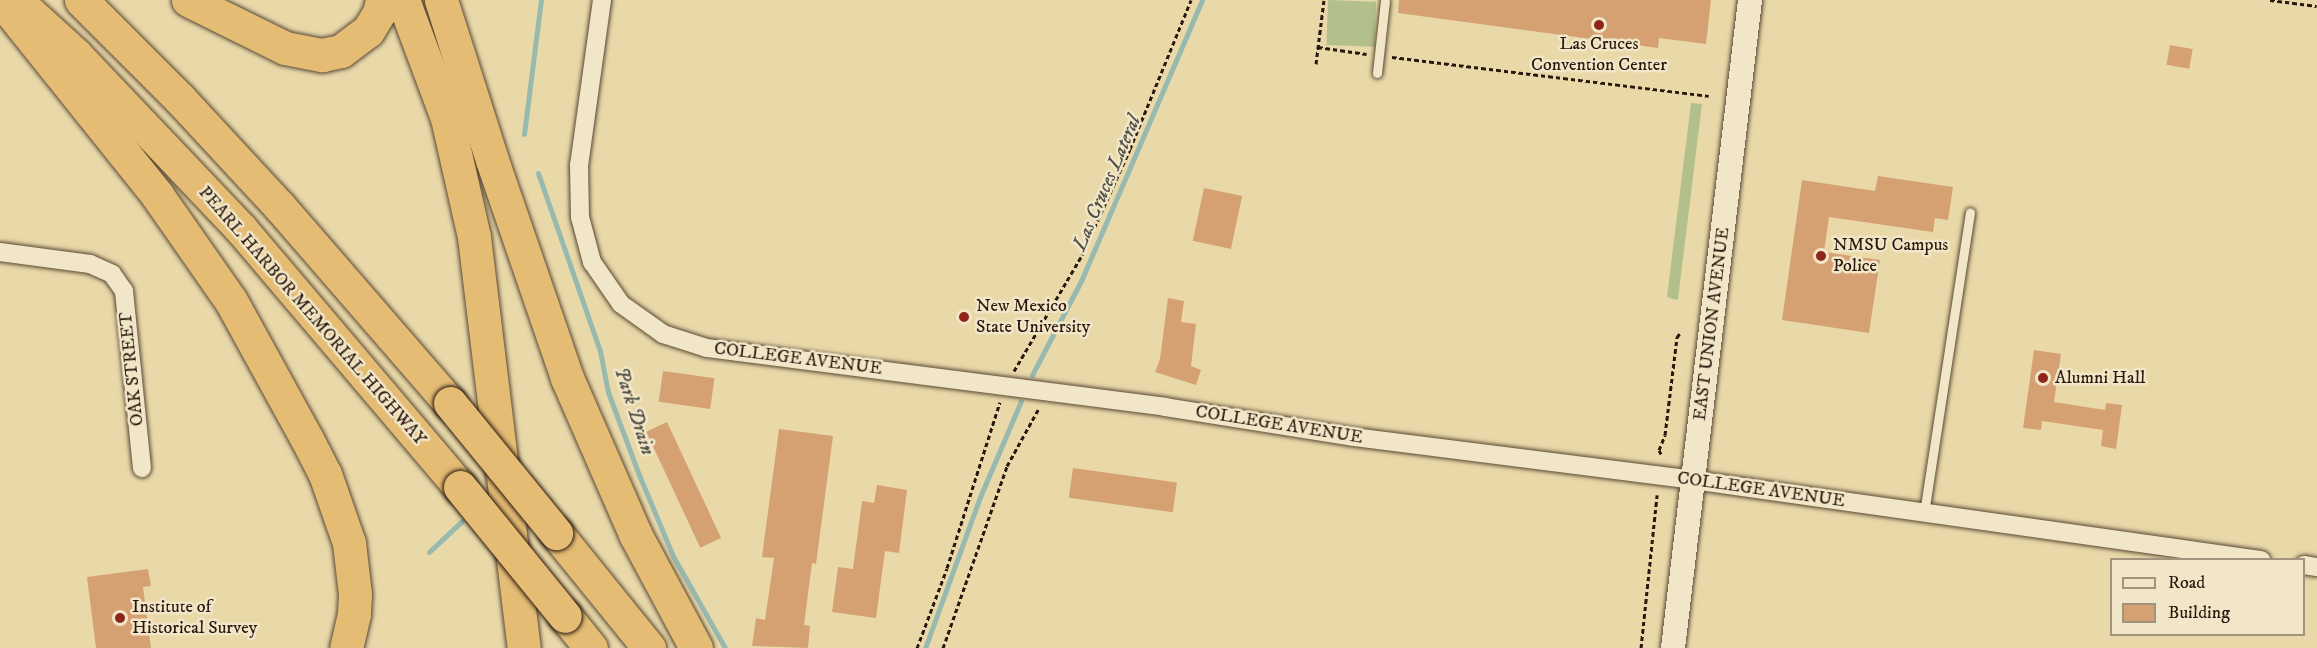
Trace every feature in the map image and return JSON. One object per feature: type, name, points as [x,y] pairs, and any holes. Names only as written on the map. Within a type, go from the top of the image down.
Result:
[{"type":"highway","points":[[1,0],[46,59],[123,149],[164,204],[231,301],[308,439],[325,474],[349,543],[355,594],[354,614],[346,648]]},
{"type":"highway","name":"PEARL HARBOR MEMORIAL HIGHWAY","points":[[16,0],[76,56],[241,229],[460,487],[591,648]]},
{"type":"highway","points":[[81,0],[180,99],[280,207],[450,403],[649,648]]},
{"type":"highway","points":[[188,0],[285,48],[322,55],[341,51],[368,31],[379,13],[382,0]]},
{"type":"highway","points":[[403,0],[447,118],[474,237],[524,648]]},
{"type":"highway","points":[[441,0],[492,160],[567,378],[635,534],[696,648]]},
{"type":"street","name":"COLLEGE AVENUE","points":[[602,0],[579,165],[580,217],[592,262],[621,303],[663,334],[707,348],[1165,407],[1354,437],[1693,480],[2247,558]]},
{"type":"street","name":"EAST UNION AVENUE","points":[[1673,648],[1750,0]]},
{"type":"street","name":"OAK STREET","points":[[0,252],[90,264],[112,274],[124,291],[141,468]]},
{"type":"lane","points":[[1377,73],[1385,1]]},
{"type":"lane","points":[[1924,513],[1970,212]]},
{"type":"path","points":[[917,648],[1006,386],[1082,255],[1130,149],[1191,0]]},
{"type":"path","points":[[1316,64],[1324,0]]},
{"type":"path","points":[[2270,0],[2317,6]]},
{"type":"path","points":[[1318,47],[1709,96]]},
{"type":"path","points":[[1661,454],[1659,450],[1665,435],[1677,337],[1681,332]]},
{"type":"path","points":[[943,648],[1006,466],[1022,434],[1048,392]]},
{"type":"path","points":[[1641,648],[1657,495]]},
{"type":"green space","points":[[1328,0],[1376,2],[1374,47],[1326,45]]},
{"type":"green space","points":[[1691,103],[1702,104],[1678,299],[1676,300],[1667,297]]},
{"type":"building","name":"Las Cruces Convention Center","points":[[1399,0],[1711,0],[1706,44],[1659,38],[1658,48],[1398,13]]},
{"type":"building","points":[[2170,45],[2193,49],[2189,69],[2167,65]]},
{"type":"building","name":"NMSU Campus Police","points":[[1878,176],[1953,187],[1948,220],[1935,218],[1933,232],[1829,217],[1824,252],[1880,260],[1869,333],[1782,320],[1802,180],[1875,191]]},
{"type":"building","points":[[1204,188],[1242,196],[1231,249],[1193,241]]},
{"type":"building","points":[[1168,298],[1184,301],[1181,322],[1196,324],[1191,366],[1201,370],[1196,385],[1155,372],[1160,359]]},
{"type":"building","name":"Alumni Hall","points":[[2034,350],[2061,354],[2054,402],[2105,410],[2106,403],[2122,405],[2116,449],[2101,446],[2103,430],[2042,421],[2041,430],[2023,428]]},
{"type":"building","points":[[663,371],[714,378],[710,409],[659,402]]},
{"type":"building","points":[[667,422],[721,538],[700,548],[646,432]]},
{"type":"building","points":[[779,429],[833,436],[816,564],[812,563],[804,625],[810,626],[808,648],[752,646],[756,618],[765,620],[774,558],[762,557]]},
{"type":"building","points":[[1073,468],[1177,483],[1173,512],[1069,498]]},
{"type":"building","points":[[877,485],[907,490],[899,553],[885,551],[876,618],[832,612],[838,567],[853,569],[862,501],[874,503]]},
{"type":"building","name":"Institute of Historical Survey","points":[[148,569],[151,586],[143,587],[151,648],[96,648],[87,577]]},
{"type":"waterway","name":"Park Drain","points":[[524,134],[541,0]]},
{"type":"waterway","name":"Las Cruces Lateral","points":[[1032,375],[1081,281],[1202,0]]},
{"type":"waterway","name":"Park Drain","points":[[538,173],[600,351],[608,392],[639,475],[673,556],[725,648]]},
{"type":"waterway","name":"Las Cruces Lateral","points":[[925,648],[980,497],[1021,401]]},
{"type":"waterway","points":[[429,552],[462,521]]},
{"type":"place","name":"Las Cruces Convention Center","points":[[1599,25]]},
{"type":"place","name":"NMSU Campus Police","points":[[1821,256]]},
{"type":"place","name":"New Mexico State University","points":[[964,317]]},
{"type":"place","name":"Alumni Hall","points":[[2043,378]]},
{"type":"place","name":"Institute of Historical Survey","points":[[120,618]]}]
